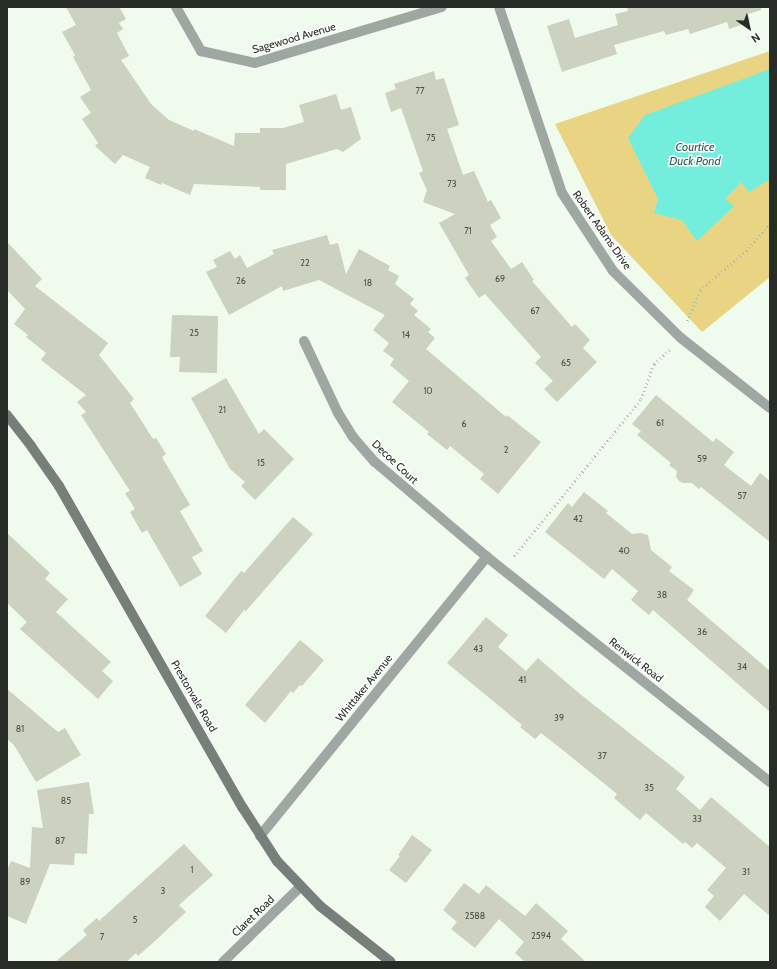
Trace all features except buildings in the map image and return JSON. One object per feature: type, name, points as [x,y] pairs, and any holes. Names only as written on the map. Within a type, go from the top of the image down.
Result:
[{"type":"street","name":"Sagewood Avenue","points":[[176,7],[201,51],[255,63],[442,7]]},
{"type":"street","name":"Robert Adams Drive","points":[[499,7],[562,193],[613,271],[681,338],[770,408]]},
{"type":"street","name":"Decoe Court","points":[[304,341],[338,413],[353,438],[374,462],[487,557]]},
{"type":"street","name":"Prestonvale Road","points":[[7,416],[31,446],[59,486],[81,522],[260,836],[277,861],[300,887],[320,906],[390,962]]},
{"type":"street","name":"Renwick Road","points":[[487,557],[770,782]]},
{"type":"street","name":"Whittaker Avenue","points":[[260,836],[487,557]]},
{"type":"street","name":"Claret Road","points":[[223,962],[300,887]]},
{"type":"path","points":[[514,556],[641,399],[654,364],[681,338],[700,290],[746,251],[770,223]]},
{"type":"shaded area","points":[[770,51],[770,277],[702,332],[611,235],[555,124]]},
{"type":"water","name":"Courtice Duck Pond","points":[[770,69],[770,179],[749,192],[741,182],[725,199],[734,206],[697,241],[682,220],[654,213],[658,199],[628,138],[645,115]]}]
